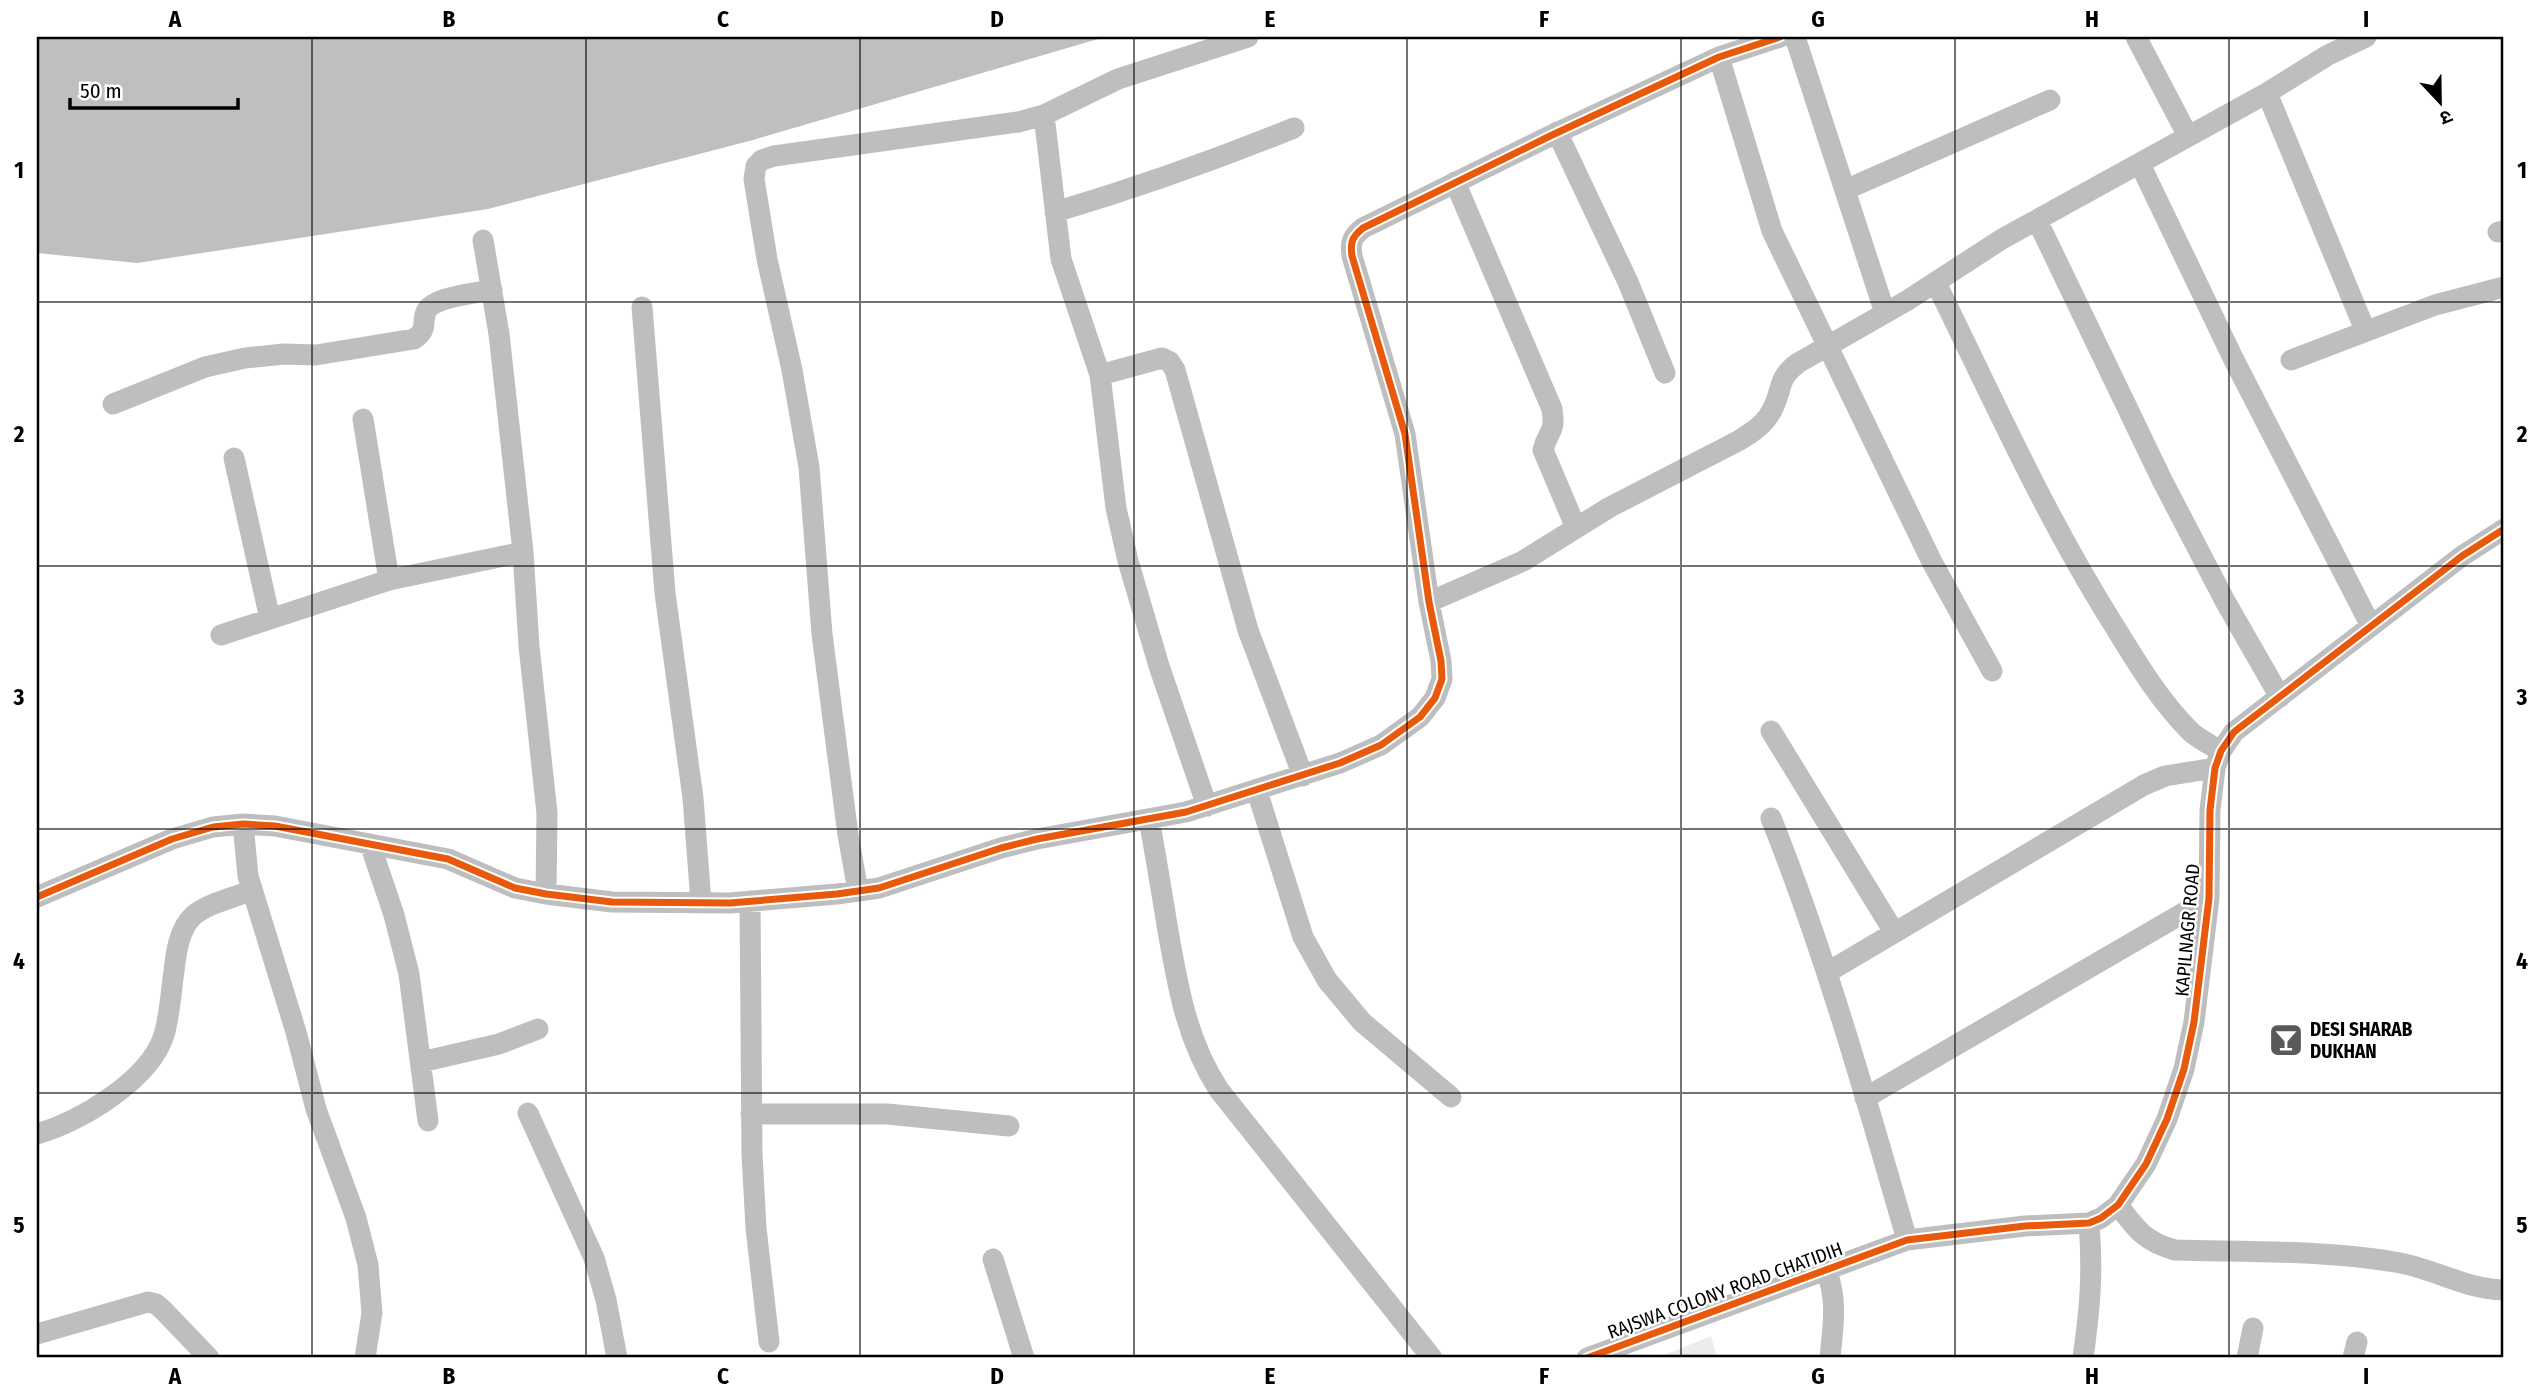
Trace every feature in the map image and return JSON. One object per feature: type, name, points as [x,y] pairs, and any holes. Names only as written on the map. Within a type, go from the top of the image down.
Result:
[{"type":"street","points":[[858,891],[848,835],[822,634],[809,467],[792,370],[767,259],[754,179],[755,166],[774,156],[1018,122],[1044,115],[1118,79],[1248,37]]},
{"type":"street","points":[[37,897],[172,839],[213,827],[243,824],[275,827],[448,859],[516,888],[612,902],[750,901],[858,891],[879,888],[1001,848],[1207,806],[1303,776],[1381,745],[1420,717],[1435,698],[1442,679],[1405,434],[1350,245],[1353,237],[1363,228],[1557,132],[1719,57],[1780,37]]},
{"type":"street","points":[[1796,37],[1885,313]]},
{"type":"street","points":[[2136,37],[2188,136]]},
{"type":"street","points":[[1429,602],[1523,561],[1631,495],[1756,430],[1767,419],[1774,406],[1781,381],[1787,371],[1936,283],[2002,239],[2267,93],[2324,46],[2366,37]]},
{"type":"street","points":[[1719,57],[1772,231],[1927,552],[1992,671]]},
{"type":"street","points":[[2267,93],[2365,330]]},
{"type":"street","points":[[1845,190],[2050,100]]},
{"type":"street","points":[[1044,115],[1061,259],[1100,375],[1116,508],[1128,561],[1159,666],[1207,806]]},
{"type":"street","points":[[1055,212],[1217,159],[1294,128]]},
{"type":"street","points":[[1557,132],[1628,282],[1665,373]]},
{"type":"street","points":[[2140,164],[2215,321],[2371,626]]},
{"type":"street","points":[[1455,182],[1552,410],[1552,433],[1545,441],[1543,450],[1576,528]]},
{"type":"street","points":[[2037,220],[2162,480],[2225,601],[2280,697]]},
{"type":"street","points":[[483,240],[512,434],[529,646],[547,813],[546,894]]},
{"type":"street","points":[[1936,283],[2042,499],[2088,585],[2133,656],[2168,704],[2191,733],[2218,760]]},
{"type":"street","points":[[2291,360],[2435,305],[2504,287]]},
{"type":"street","points":[[113,404],[205,367],[245,358],[284,354],[316,355],[414,339],[422,334],[425,313],[433,304],[492,290]]},
{"type":"street","points":[[642,306],[665,593],[693,798],[701,902]]},
{"type":"street","points":[[1100,375],[1162,358],[1170,362],[1175,370],[1248,630],[1303,776]]},
{"type":"street","points":[[363,419],[388,580]]},
{"type":"street","points":[[234,458],[270,619]]},
{"type":"street","points":[[1828,972],[2144,785],[2218,760],[2234,732],[2462,556],[2504,529]]},
{"type":"street","points":[[220,635],[388,580],[523,552]]},
{"type":"street","points":[[1771,731],[1894,932]]},
{"type":"street","name":"KAPILNAGR ROAD","points":[[1875,1251],[1907,1240],[2025,1226],[2089,1223],[2118,1205],[2146,1164],[2167,1119],[2184,1069],[2194,1022],[2208,898],[2210,810],[2218,760]]},
{"type":"street","points":[[1257,791],[1303,937],[1327,980],[1362,1021],[1451,1097]]},
{"type":"street","points":[[1771,818],[1828,972],[1907,1240]]},
{"type":"street","points":[[1149,819],[1180,997],[1191,1037],[1203,1066],[1227,1101],[1432,1358]]},
{"type":"street","points":[[243,824],[245,855],[252,890],[296,1032],[316,1109],[356,1218],[368,1265],[372,1313],[365,1358]]},
{"type":"street","points":[[370,844],[394,915],[409,974],[428,1121]]},
{"type":"street","points":[[37,1134],[76,1117],[115,1093],[142,1072],[156,1054],[164,1034],[177,951],[184,930],[192,917],[252,890]]},
{"type":"street","points":[[1866,1098],[2208,898]]},
{"type":"street","points":[[750,901],[751,1114],[756,1228],[769,1342]]},
{"type":"street","points":[[421,1062],[499,1044],[538,1029]]},
{"type":"street","points":[[528,1113],[594,1258],[606,1300],[617,1358]]},
{"type":"street","points":[[751,1114],[887,1114],[1009,1126]]},
{"type":"street","points":[[2118,1205],[2147,1239],[2175,1250],[2348,1256],[2399,1263],[2482,1290],[2504,1290]]},
{"type":"street","points":[[2083,1358],[2091,1299],[2089,1223]]},
{"type":"street","name":"RAJSWA COLONY ROAD CHATIDIH","points":[[1587,1358],[1875,1251]]},
{"type":"street","points":[[993,1259],[1024,1358]]},
{"type":"street","points":[[1826,1269],[1835,1310],[1829,1358]]},
{"type":"street","points":[[37,1335],[148,1302],[163,1310],[209,1358]]},
{"type":"street","points":[[2247,1358],[2253,1328]]},
{"type":"shaded area","points":[[37,37],[1105,37],[753,140],[488,209],[137,263],[37,253]]},
{"type":"shaded area","points":[[1711,1336],[1717,1358],[1657,1358]]},
{"type":"cycle path","points":[[37,897],[172,839],[213,827],[243,824],[275,826],[448,859],[515,888],[612,902],[730,903],[837,894],[879,888],[1037,839],[1186,812],[1340,763],[1381,745],[1420,717],[1435,698],[1442,679],[1405,434],[1352,256],[1354,237],[1363,228],[1550,136],[1719,57],[1780,37]]},
{"type":"cycle path","points":[[1587,1358],[1907,1240],[2025,1226],[2089,1223],[2118,1205],[2146,1164],[2167,1119],[2184,1069],[2194,1022],[2209,898],[2210,810],[2215,768],[2221,751],[2234,732],[2462,556],[2504,529]]},
{"type":"place","name":"DESI SHARAB DUKHAN","points":[[2286,1040]]}]
